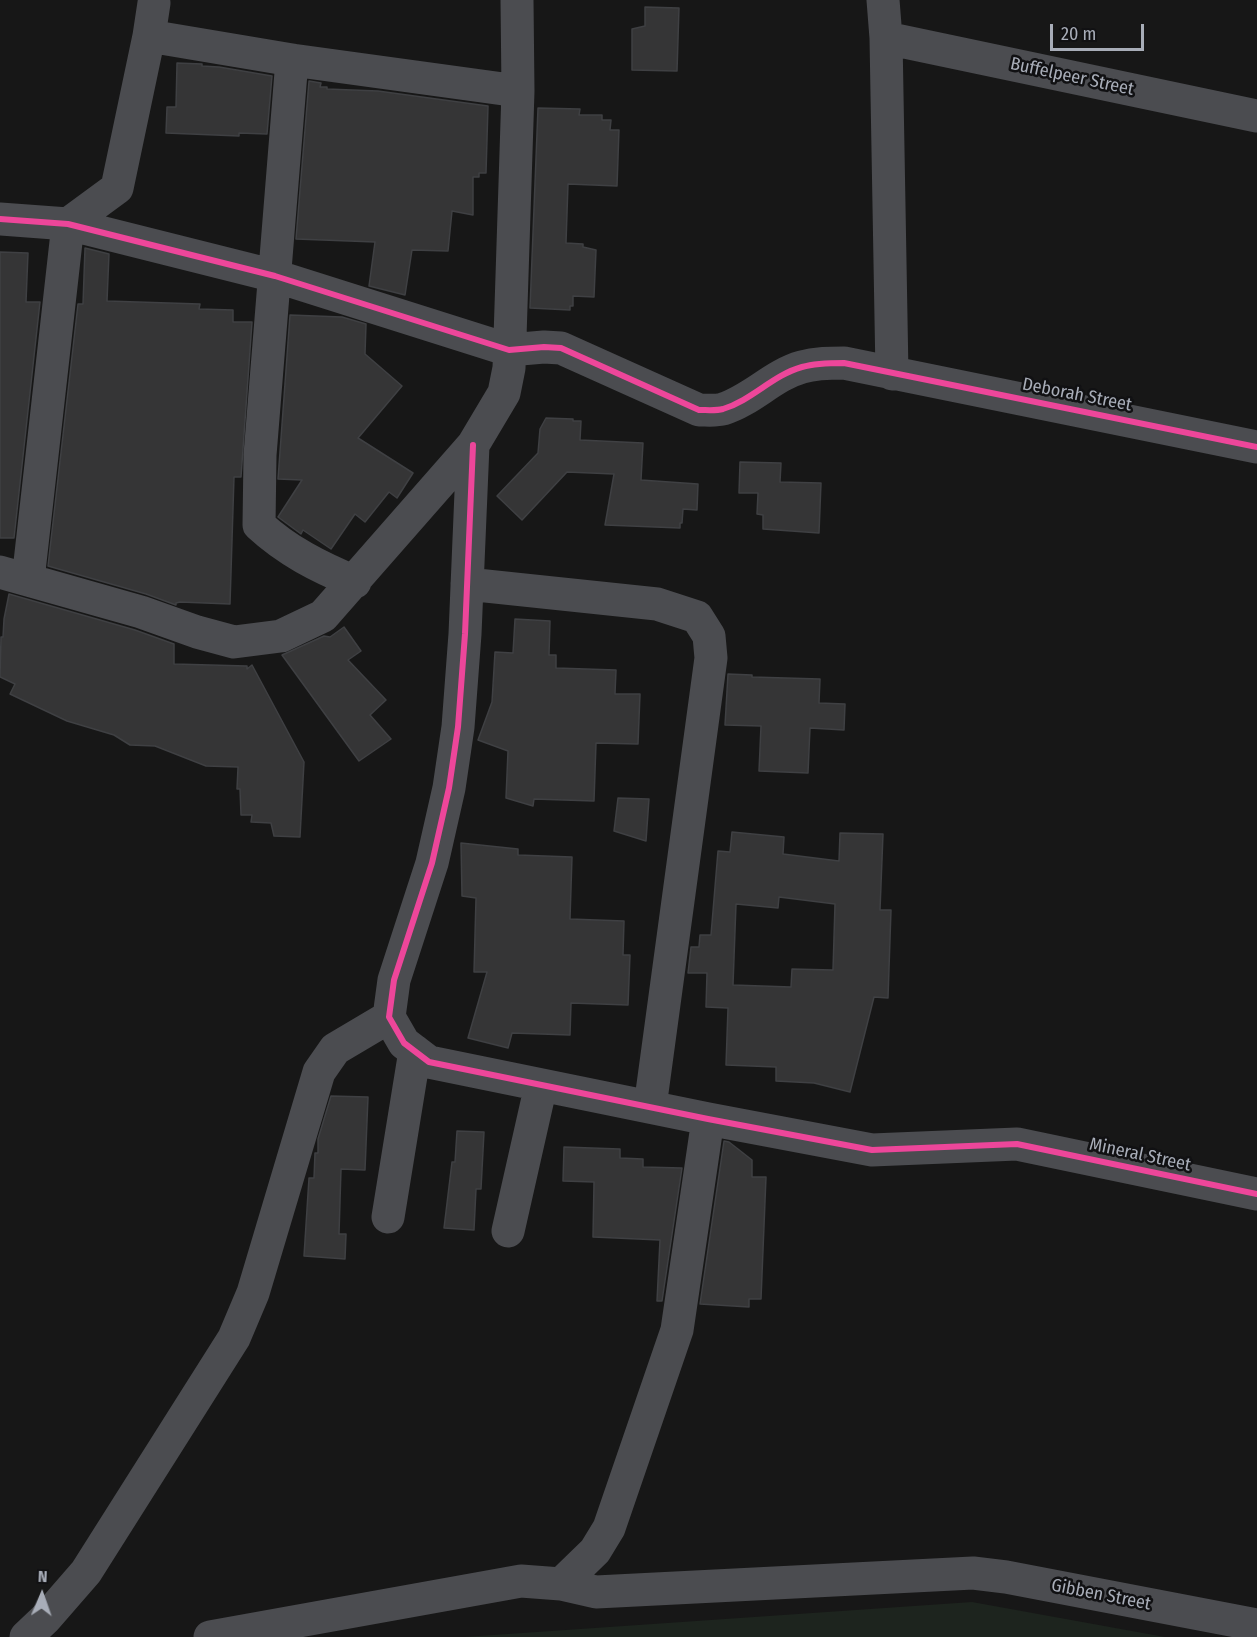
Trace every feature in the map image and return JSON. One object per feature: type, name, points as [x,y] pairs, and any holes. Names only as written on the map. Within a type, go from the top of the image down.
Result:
[{"type":"street","points":[[148,1],[149,36],[117,188],[68,224],[14,576],[141,612],[197,632],[234,642],[281,636],[323,616],[473,445],[504,393],[509,368],[518,91],[518,0]]},
{"type":"street","points":[[883,0],[886,38],[892,374]]},
{"type":"street","points":[[149,36],[292,60],[518,91]]},
{"type":"street","name":"Buffelpeer Street","points":[[886,38],[1257,116]]},
{"type":"street","points":[[292,60],[261,455],[259,525],[276,541],[319,567],[355,582]]},
{"type":"street","points":[[0,219],[68,224],[275,276],[509,350]]},
{"type":"street","name":"Deborah Street","points":[[509,350],[561,348],[699,410],[721,410],[757,393],[775,379],[800,367],[844,363],[1257,447]]},
{"type":"street","points":[[388,1216],[415,1052],[404,1043],[389,1017],[394,980],[432,863],[449,788],[458,727],[473,445]]},
{"type":"street","points":[[467,584],[657,604],[696,617],[709,636],[711,658],[650,1107]]},
{"type":"street","points":[[26,1637],[46,1618],[86,1572],[234,1338],[253,1293],[319,1072],[335,1049],[389,1017]]},
{"type":"street","name":"Mineral Street","points":[[415,1052],[429,1062],[872,1150],[1017,1144],[1257,1194]]},
{"type":"street","points":[[508,1231],[541,1085]]},
{"type":"street","points":[[561,1584],[595,1551],[609,1528],[677,1330],[708,1119]]},
{"type":"street","name":"Gibben Street","points":[[210,1637],[520,1581],[561,1584],[596,1592],[973,1573],[1006,1577],[1257,1625]]},
{"type":"shaded area","points":[[972,1602],[1165,1637],[464,1637]]},
{"type":"building","points":[[645,7],[679,8],[677,71],[632,70],[632,29],[645,26]]},
{"type":"building","points":[[177,63],[202,64],[202,66],[272,76],[267,134],[239,133],[239,136],[166,133],[167,107],[176,107]]},
{"type":"building","points":[[309,81],[321,83],[320,87],[327,87],[327,89],[378,91],[488,106],[486,173],[479,173],[479,177],[473,177],[473,215],[452,211],[448,251],[412,250],[405,295],[369,286],[375,242],[296,239]]},
{"type":"building","points":[[538,108],[580,109],[579,115],[602,115],[602,120],[611,120],[610,130],[619,130],[617,186],[568,184],[566,243],[583,244],[583,247],[596,250],[594,297],[573,296],[573,306],[570,306],[570,310],[530,308]]},
{"type":"building","points":[[85,248],[109,254],[107,301],[200,304],[199,309],[233,310],[233,322],[252,322],[241,477],[234,477],[230,604],[180,602],[176,605],[48,566],[78,304],[83,304]]},
{"type":"building","points":[[0,252],[28,253],[26,302],[40,302],[14,538],[0,538]]},
{"type":"building","points":[[290,315],[342,317],[366,324],[365,354],[402,386],[358,438],[413,473],[397,498],[389,492],[365,522],[355,514],[331,549],[303,530],[301,534],[278,517],[302,480],[278,479]]},
{"type":"building","points":[[546,418],[581,421],[580,440],[643,443],[641,480],[698,484],[697,510],[683,509],[680,528],[605,525],[614,474],[567,472],[522,520],[497,496],[538,453],[540,429]]},
{"type":"building","points":[[740,462],[781,463],[780,482],[821,483],[819,533],[763,529],[763,515],[757,514],[758,493],[739,493]]},
{"type":"building","points":[[9,594],[135,630],[174,644],[174,664],[247,666],[247,669],[252,665],[304,762],[300,837],[274,836],[271,823],[251,822],[252,815],[241,815],[240,789],[237,789],[238,767],[206,766],[155,746],[130,745],[114,735],[67,721],[10,694],[15,684],[0,677],[1,637],[3,637]]},
{"type":"building","points":[[515,619],[550,621],[549,655],[556,655],[556,668],[616,670],[615,694],[640,694],[638,744],[596,743],[594,801],[534,799],[533,806],[506,798],[508,751],[478,740],[492,702],[495,652],[513,653]]},
{"type":"building","points":[[344,627],[361,651],[348,660],[386,700],[370,715],[391,739],[359,761],[282,655],[324,636],[330,637]]},
{"type":"building","points":[[728,674],[820,679],[819,703],[845,704],[844,730],[810,728],[808,773],[759,771],[761,726],[725,725]]},
{"type":"building","points":[[618,798],[649,799],[646,841],[614,831]]},
{"type":"building","points":[[732,832],[784,837],[783,854],[839,861],[840,833],[883,834],[880,910],[891,910],[888,998],[874,997],[850,1092],[814,1083],[776,1081],[776,1067],[726,1065],[728,1008],[706,1007],[707,973],[688,973],[691,947],[699,947],[700,935],[711,935],[718,851],[730,852]],"holes":[[[779,897],[835,904],[833,970],[792,969],[791,987],[733,985],[736,904],[778,908]]]},
{"type":"building","points":[[461,843],[518,849],[518,855],[572,857],[570,919],[624,921],[623,955],[630,955],[628,1005],[571,1003],[570,1035],[512,1033],[508,1048],[468,1038],[487,972],[474,972],[476,898],[462,896]]},
{"type":"building","points":[[331,1096],[368,1097],[365,1170],[341,1169],[339,1234],[346,1234],[345,1259],[304,1256],[309,1178],[314,1178],[315,1153],[318,1153],[318,1139]]},
{"type":"building","points":[[457,1131],[484,1132],[481,1189],[476,1189],[474,1230],[444,1228],[452,1162],[455,1162]]},
{"type":"building","points":[[724,1141],[729,1142],[752,1160],[752,1177],[766,1177],[761,1299],[749,1299],[749,1307],[700,1304]]},
{"type":"building","points":[[564,1147],[620,1149],[620,1158],[643,1159],[643,1167],[682,1168],[662,1301],[657,1301],[660,1240],[593,1237],[594,1182],[563,1181]]},
{"type":"cycle path","points":[[0,219],[68,224],[275,276],[509,350],[561,348],[699,410],[720,410],[734,405],[782,376],[802,367],[844,363],[1257,447]]},
{"type":"cycle path","points":[[473,445],[465,634],[458,727],[449,788],[432,863],[394,980],[389,1017],[404,1043],[429,1062],[872,1150],[1017,1144],[1257,1194]]}]
